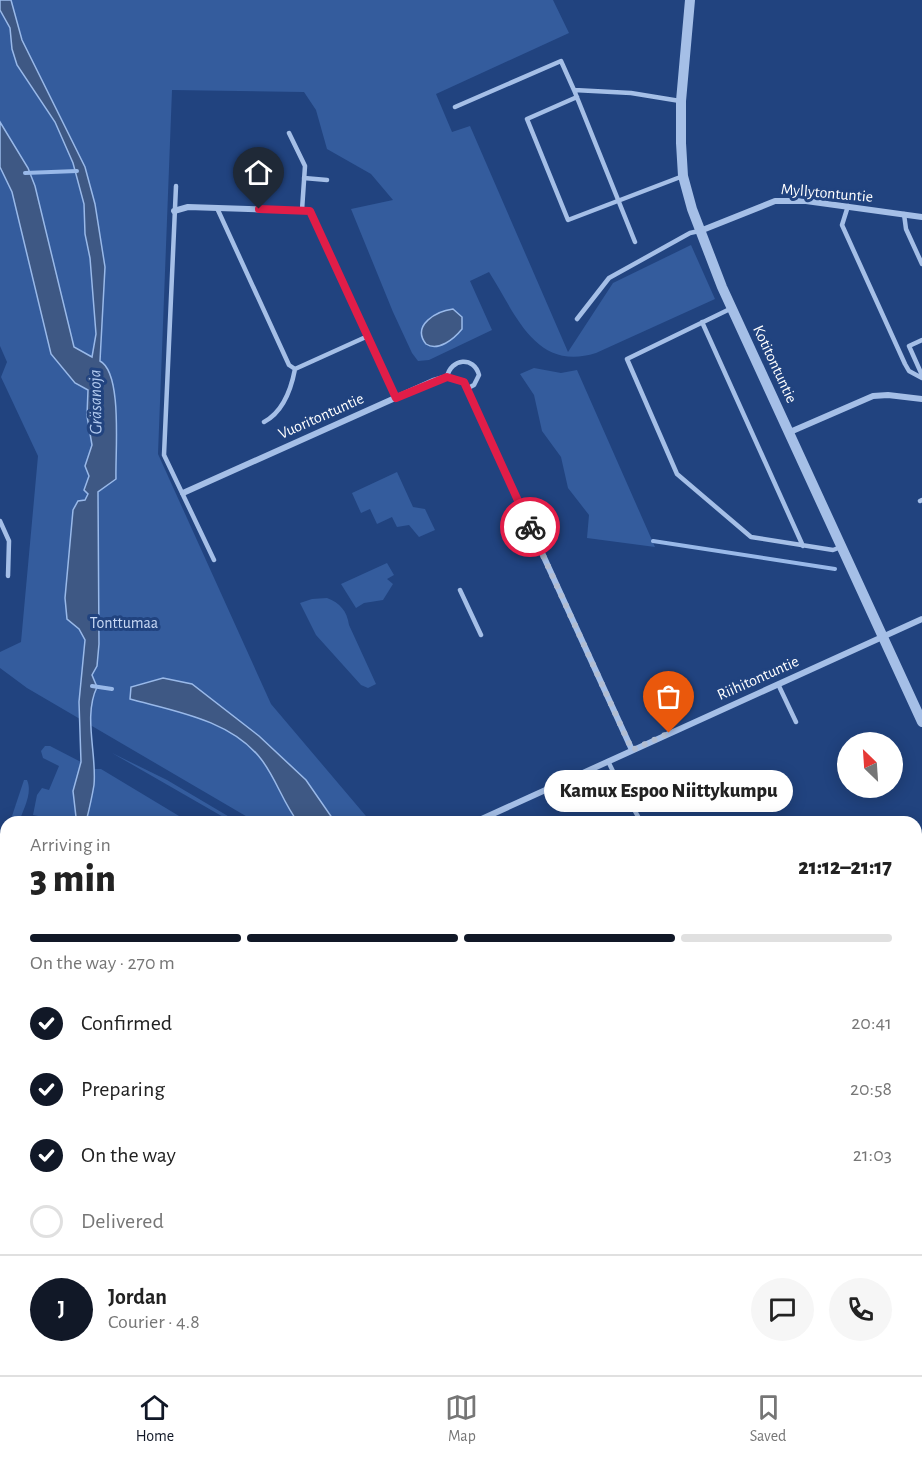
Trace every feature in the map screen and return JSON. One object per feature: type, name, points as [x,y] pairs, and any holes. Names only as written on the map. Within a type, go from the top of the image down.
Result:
[{"type":"street","name":"Kotitontuntie","points":[[690,0],[681,101],[683,176],[700,231],[732,308],[922,722]]},
{"type":"street","name":"Myllytontuntie","points":[[700,231],[775,201],[848,206],[922,217]]},
{"type":"street","points":[[174,211],[188,207],[310,211],[396,398]]},
{"type":"street","points":[[447,377],[464,382],[468,388],[632,750]]},
{"type":"street","name":"Vuoritontuntie","points":[[183,493],[447,377]]},
{"type":"street","points":[[790,432],[873,396],[888,395],[922,399]]},
{"type":"street","name":"Riihitontuntie","points":[[488,816],[922,619]]},
{"type":"lane","points":[[455,106],[561,61],[635,242]]},
{"type":"lane","points":[[574,90],[631,93],[681,101]]},
{"type":"lane","points":[[577,97],[527,119],[568,220],[683,176]]},
{"type":"lane","points":[[289,133],[305,166],[302,210]]},
{"type":"lane","points":[[304,178],[327,180]]},
{"type":"lane","points":[[176,186],[164,455],[214,560]]},
{"type":"lane","points":[[848,206],[842,225],[905,364],[909,371],[922,376]]},
{"type":"lane","points":[[217,208],[289,365],[295,369]]},
{"type":"lane","points":[[904,214],[906,229],[922,264]]},
{"type":"lane","points":[[577,319],[609,278],[690,233],[700,231]]},
{"type":"lane","points":[[732,308],[627,359],[677,474],[751,537],[833,550],[841,547]]},
{"type":"lane","points":[[702,322],[803,546]]},
{"type":"lane","points":[[295,369],[330,350],[368,336]]},
{"type":"lane","points":[[922,340],[909,346],[922,376]]},
{"type":"lane","points":[[447,377],[453,366],[469,362],[476,366],[479,375],[474,385],[468,388]]},
{"type":"lane","points":[[264,422],[273,417],[281,406],[292,386],[295,369]]},
{"type":"lane","points":[[0,521],[9,541],[8,576]]},
{"type":"lane","points":[[460,590],[481,635]]},
{"type":"lane","points":[[778,684],[796,722]]},
{"type":"lane","points":[[608,761],[621,790],[627,795],[638,816]]},
{"type":"green space","name":"Tonttumaa","points":[[0,0],[553,0],[569,33],[436,94],[452,132],[470,126],[568,352],[613,283],[691,245],[715,299],[596,353],[575,357],[557,354],[542,347],[519,321],[489,272],[470,281],[492,330],[429,360],[418,361],[393,312],[351,209],[393,200],[371,174],[327,149],[316,110],[304,92],[172,90],[158,454],[271,704],[366,816],[246,816],[27,688],[0,668],[0,652],[21,642],[38,456],[1,377],[7,362],[0,346]]},
{"type":"green space","points":[[534,368],[561,373],[577,370],[655,547],[587,538],[589,515],[568,488],[561,457],[542,431],[534,395],[520,374]]},
{"type":"green space","points":[[397,472],[413,507],[425,509],[435,530],[419,537],[409,525],[397,527],[392,517],[377,524],[370,509],[361,513],[352,493]]},
{"type":"green space","points":[[387,563],[394,575],[387,579],[393,584],[383,600],[364,603],[356,608],[341,584]]},
{"type":"green space","points":[[327,598],[336,602],[345,612],[376,684],[368,688],[361,685],[316,635],[300,603]]},
{"type":"green space","points":[[45,746],[50,746],[81,762],[73,791],[76,816],[33,815],[37,795],[42,788],[49,790],[59,766],[43,758],[41,751]]},
{"type":"green space","points":[[112,753],[167,780],[228,816],[222,816]]},
{"type":"green space","points":[[93,769],[101,769],[179,816],[87,816],[94,784]]},
{"type":"green space","points":[[24,780],[27,780],[29,790],[21,816],[12,816]]},
{"type":"water","name":"Gräsanoja","points":[[0,0],[11,0],[22,40],[85,167],[95,204],[105,267],[100,361],[107,368],[115,397],[116,479],[98,492],[99,644],[97,666],[92,675],[97,687],[91,710],[94,785],[87,816],[76,816],[73,791],[81,762],[79,702],[85,640],[79,629],[67,619],[65,598],[73,510],[78,501],[85,500],[88,494],[84,490],[89,476],[85,466],[92,445],[87,416],[88,390],[75,383],[51,354],[12,192],[0,167],[0,122],[28,168],[35,186],[74,347],[92,357],[96,334],[90,258],[85,234],[84,204],[73,163],[55,122],[17,65],[12,49],[10,28],[0,10]]},
{"type":"water","points":[[453,309],[462,317],[462,329],[455,337],[441,345],[426,344],[422,337],[424,325],[433,316]]},
{"type":"water","points":[[163,678],[192,684],[259,736],[306,780],[331,816],[294,816],[271,774],[249,746],[218,726],[201,719],[130,699],[131,687]]},
{"type":"waterway","points":[[25,173],[77,171]]},
{"type":"waterway","points":[[653,541],[835,569]]},
{"type":"waterway","points":[[92,686],[112,689]]},
{"type":"way so far","points":[[530,527],[632,750],[669,733]]},
{"type":"place","name":"Kamux Espoo Niittykumpu","points":[[669,733]]},
{"type":"route","points":[[259,209],[310,211],[396,398],[447,377],[464,382],[530,527]]}]
